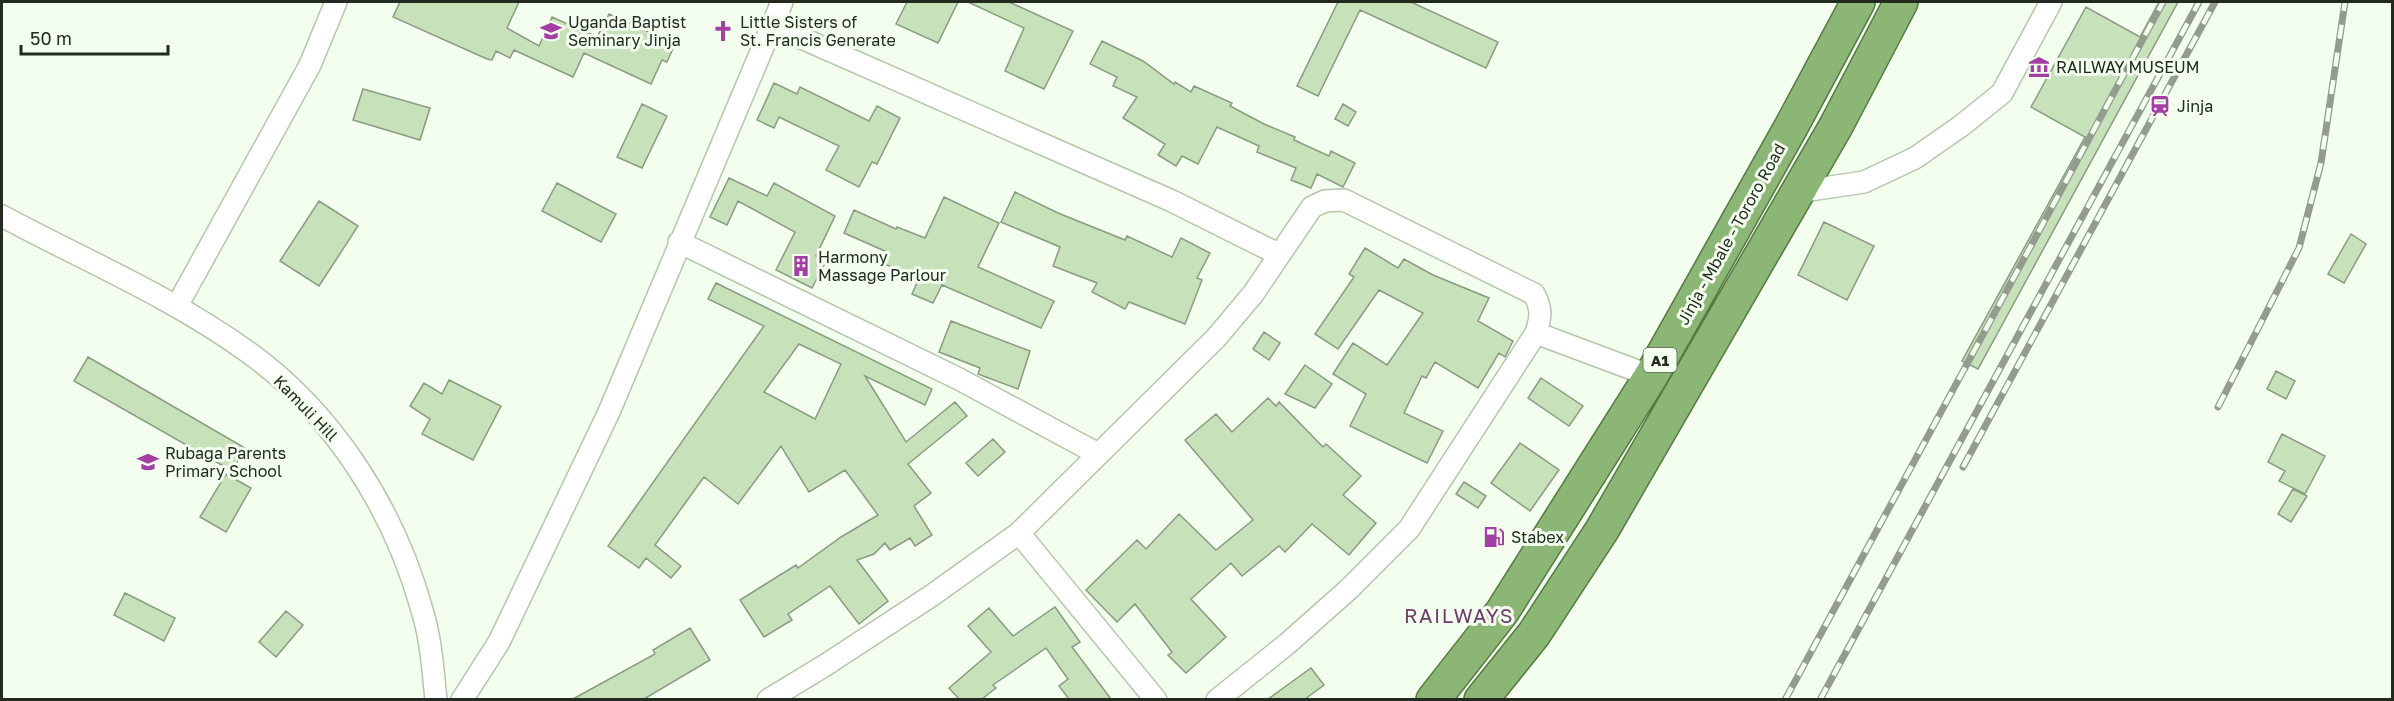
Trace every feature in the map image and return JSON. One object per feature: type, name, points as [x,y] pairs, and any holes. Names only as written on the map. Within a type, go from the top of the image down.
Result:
[{"type":"highway","name":"Jinja - Mbale - Tororo Road","points":[[1433,699],[1502,612],[1651,376],[1791,127],[1858,2]]},
{"type":"highway","name":"Jinja - Mbale - Tororo Road","points":[[1481,699],[1534,634],[1602,530],[1836,126],[1901,2]]},
{"type":"street","points":[[177,306],[310,65],[336,2]]},
{"type":"street","points":[[462,699],[499,642],[609,412],[782,2]]},
{"type":"street","points":[[1797,192],[1864,182],[1915,158],[1961,126],[2002,93],[2051,2]]},
{"type":"street","points":[[772,25],[1172,201],[1278,254]]},
{"type":"street","points":[[768,699],[824,666],[932,596],[1019,533],[1216,338],[1253,294],[1312,207],[1325,201],[1344,200],[1534,294],[1541,307],[1541,318],[1536,333],[1409,529],[1340,597],[1287,644],[1217,699]]},
{"type":"street","name":"Kamuli Hill","points":[[2,216],[177,306],[248,351],[289,385],[340,442],[380,506],[403,552],[423,611],[436,699]]},
{"type":"street","points":[[679,242],[959,379],[1098,454]]},
{"type":"street","points":[[1536,333],[1651,376]]},
{"type":"street","points":[[1019,533],[1156,699]]},
{"type":"building","points":[[400,2],[519,2],[507,28],[539,46],[552,17],[597,37],[609,14],[675,44],[667,62],[662,60],[651,84],[584,53],[573,77],[514,50],[510,58],[496,51],[492,60],[487,59],[393,17]]},
{"type":"building","points":[[907,2],[958,2],[938,43],[896,24]]},
{"type":"building","points":[[968,2],[1009,2],[1073,31],[1044,89],[1005,71],[1024,28]]},
{"type":"building","points":[[1338,2],[1411,2],[1498,42],[1486,68],[1360,10],[1318,96],[1297,86]]},
{"type":"building","points":[[2159,2],[2178,2],[1978,369],[1962,361],[2085,137],[2031,107],[2086,7],[2140,37]]},
{"type":"building","points":[[1102,41],[1143,61],[1174,84],[1175,82],[1191,92],[1194,86],[1232,103],[1230,106],[1264,124],[1295,137],[1294,140],[1329,156],[1331,151],[1355,163],[1343,187],[1317,174],[1311,188],[1291,180],[1296,168],[1257,152],[1259,146],[1217,127],[1198,164],[1182,156],[1176,166],[1158,155],[1165,144],[1123,118],[1137,97],[1113,86],[1117,77],[1090,64]]},
{"type":"building","points":[[774,83],[797,94],[800,87],[869,121],[877,106],[900,118],[877,164],[872,162],[859,187],[826,170],[839,146],[779,117],[774,128],[757,120]]},
{"type":"building","points":[[363,89],[430,108],[420,140],[353,120]]},
{"type":"building","points":[[642,104],[667,116],[642,168],[617,157]]},
{"type":"building","points":[[1343,104],[1356,112],[1348,126],[1335,119]]},
{"type":"building","points":[[729,178],[767,196],[774,183],[835,216],[816,256],[826,261],[812,288],[776,270],[795,232],[738,201],[727,225],[710,217]]},
{"type":"building","points":[[557,183],[616,214],[601,242],[542,211]]},
{"type":"building","points":[[1015,192],[1058,213],[1125,240],[1127,236],[1172,257],[1181,238],[1210,253],[1197,278],[1202,280],[1185,324],[1129,302],[1125,309],[1092,292],[1097,283],[1053,266],[1060,247],[1001,222]]},
{"type":"building","points":[[944,197],[999,223],[978,267],[1054,301],[1041,328],[942,285],[933,303],[912,294],[919,278],[882,263],[887,252],[844,233],[854,210],[896,229],[897,227],[925,238]]},
{"type":"building","points":[[319,201],[358,226],[319,286],[280,261]]},
{"type":"building","points":[[1824,222],[1874,246],[1847,300],[1798,275]]},
{"type":"building","points":[[2351,234],[2366,244],[2344,283],[2328,274]]},
{"type":"building","points":[[1365,248],[1398,268],[1404,259],[1433,275],[1489,298],[1478,321],[1513,341],[1505,357],[1499,353],[1478,388],[1435,362],[1426,378],[1422,376],[1404,413],[1443,431],[1427,463],[1350,426],[1366,394],[1333,374],[1353,343],[1387,365],[1423,313],[1379,290],[1338,349],[1315,334],[1354,277],[1349,274]]},
{"type":"building","points":[[716,283],[932,389],[925,405],[865,376],[906,442],[955,402],[967,416],[908,464],[931,493],[914,506],[932,535],[915,546],[910,538],[890,550],[885,543],[874,554],[857,560],[888,601],[859,624],[830,586],[788,614],[792,620],[764,637],[740,600],[796,565],[798,568],[841,537],[878,515],[845,470],[809,492],[781,446],[738,504],[704,477],[655,545],[681,566],[671,578],[646,558],[639,568],[608,546],[764,326],[708,299]],"holes":[[[799,344],[841,364],[815,419],[764,392]]]},
{"type":"building","points":[[951,321],[1030,351],[1018,389],[978,374],[980,368],[939,352]]},
{"type":"building","points":[[1264,332],[1280,343],[1269,360],[1253,349]]},
{"type":"building","points":[[88,357],[245,448],[232,471],[74,381]]},
{"type":"building","points":[[1305,365],[1332,384],[1315,408],[1285,394]]},
{"type":"building","points":[[2276,371],[2295,381],[2286,399],[2267,389]]},
{"type":"building","points":[[1541,378],[1583,406],[1569,426],[1528,398]]},
{"type":"building","points":[[449,380],[501,406],[473,460],[422,434],[430,419],[410,406],[424,383],[442,394]]},
{"type":"building","points":[[1268,398],[1276,406],[1279,402],[1323,447],[1326,444],[1361,476],[1343,495],[1376,523],[1349,555],[1312,524],[1285,552],[1279,546],[1242,576],[1231,563],[1191,599],[1226,637],[1186,673],[1168,655],[1172,652],[1135,604],[1117,622],[1086,590],[1137,540],[1146,549],[1179,514],[1216,550],[1253,520],[1185,440],[1216,414],[1232,432]]},
{"type":"building","points":[[2282,434],[2325,456],[2305,494],[2279,481],[2285,471],[2268,462]]},
{"type":"building","points":[[993,439],[1005,452],[978,476],[966,463]]},
{"type":"building","points":[[1520,443],[1559,470],[1530,511],[1491,483]]},
{"type":"building","points":[[226,474],[251,488],[226,532],[200,517]]},
{"type":"building","points":[[1464,482],[1486,496],[1478,508],[1456,494]]},
{"type":"building","points":[[2293,489],[2307,496],[2291,522],[2278,514]]},
{"type":"building","points":[[125,593],[175,618],[164,641],[114,615]]},
{"type":"building","points":[[1055,607],[1080,642],[1072,647],[1111,699],[1069,699],[1059,686],[1068,679],[1046,648],[993,685],[996,688],[982,699],[959,699],[949,688],[991,652],[968,626],[989,608],[1013,636]]},
{"type":"building","points":[[286,611],[303,625],[276,657],[259,642]]},
{"type":"building","points":[[690,628],[710,660],[644,699],[573,699],[655,654],[653,650]]},
{"type":"building","points":[[1311,668],[1324,685],[1305,699],[1268,699]]},
{"type":"railway","points":[[1785,700],[2163,2]]},
{"type":"railway","points":[[1820,700],[2199,2]]},
{"type":"railway","points":[[1963,467],[2215,2]]},
{"type":"railway","points":[[2218,407],[2299,248],[2321,163],[2345,2]]},
{"type":"place","name":"Uganda Baptist Seminary Jinja","points":[[551,31]]},
{"type":"place","name":"Little Sisters of St. Francis Generate","points":[[723,31]]},
{"type":"place","name":"RAILWAY MUSEUM","points":[[2039,67]]},
{"type":"place","name":"Jinja","points":[[2160,106]]},
{"type":"place","name":"Harmony Massage Parlour","points":[[801,266]]},
{"type":"place","name":"Rubaga Parents Primary School","points":[[148,462]]},
{"type":"place","name":"Stabex","points":[[1494,537]]},
{"type":"district","name":"RAILWAYS","points":[[1459,615]]}]
